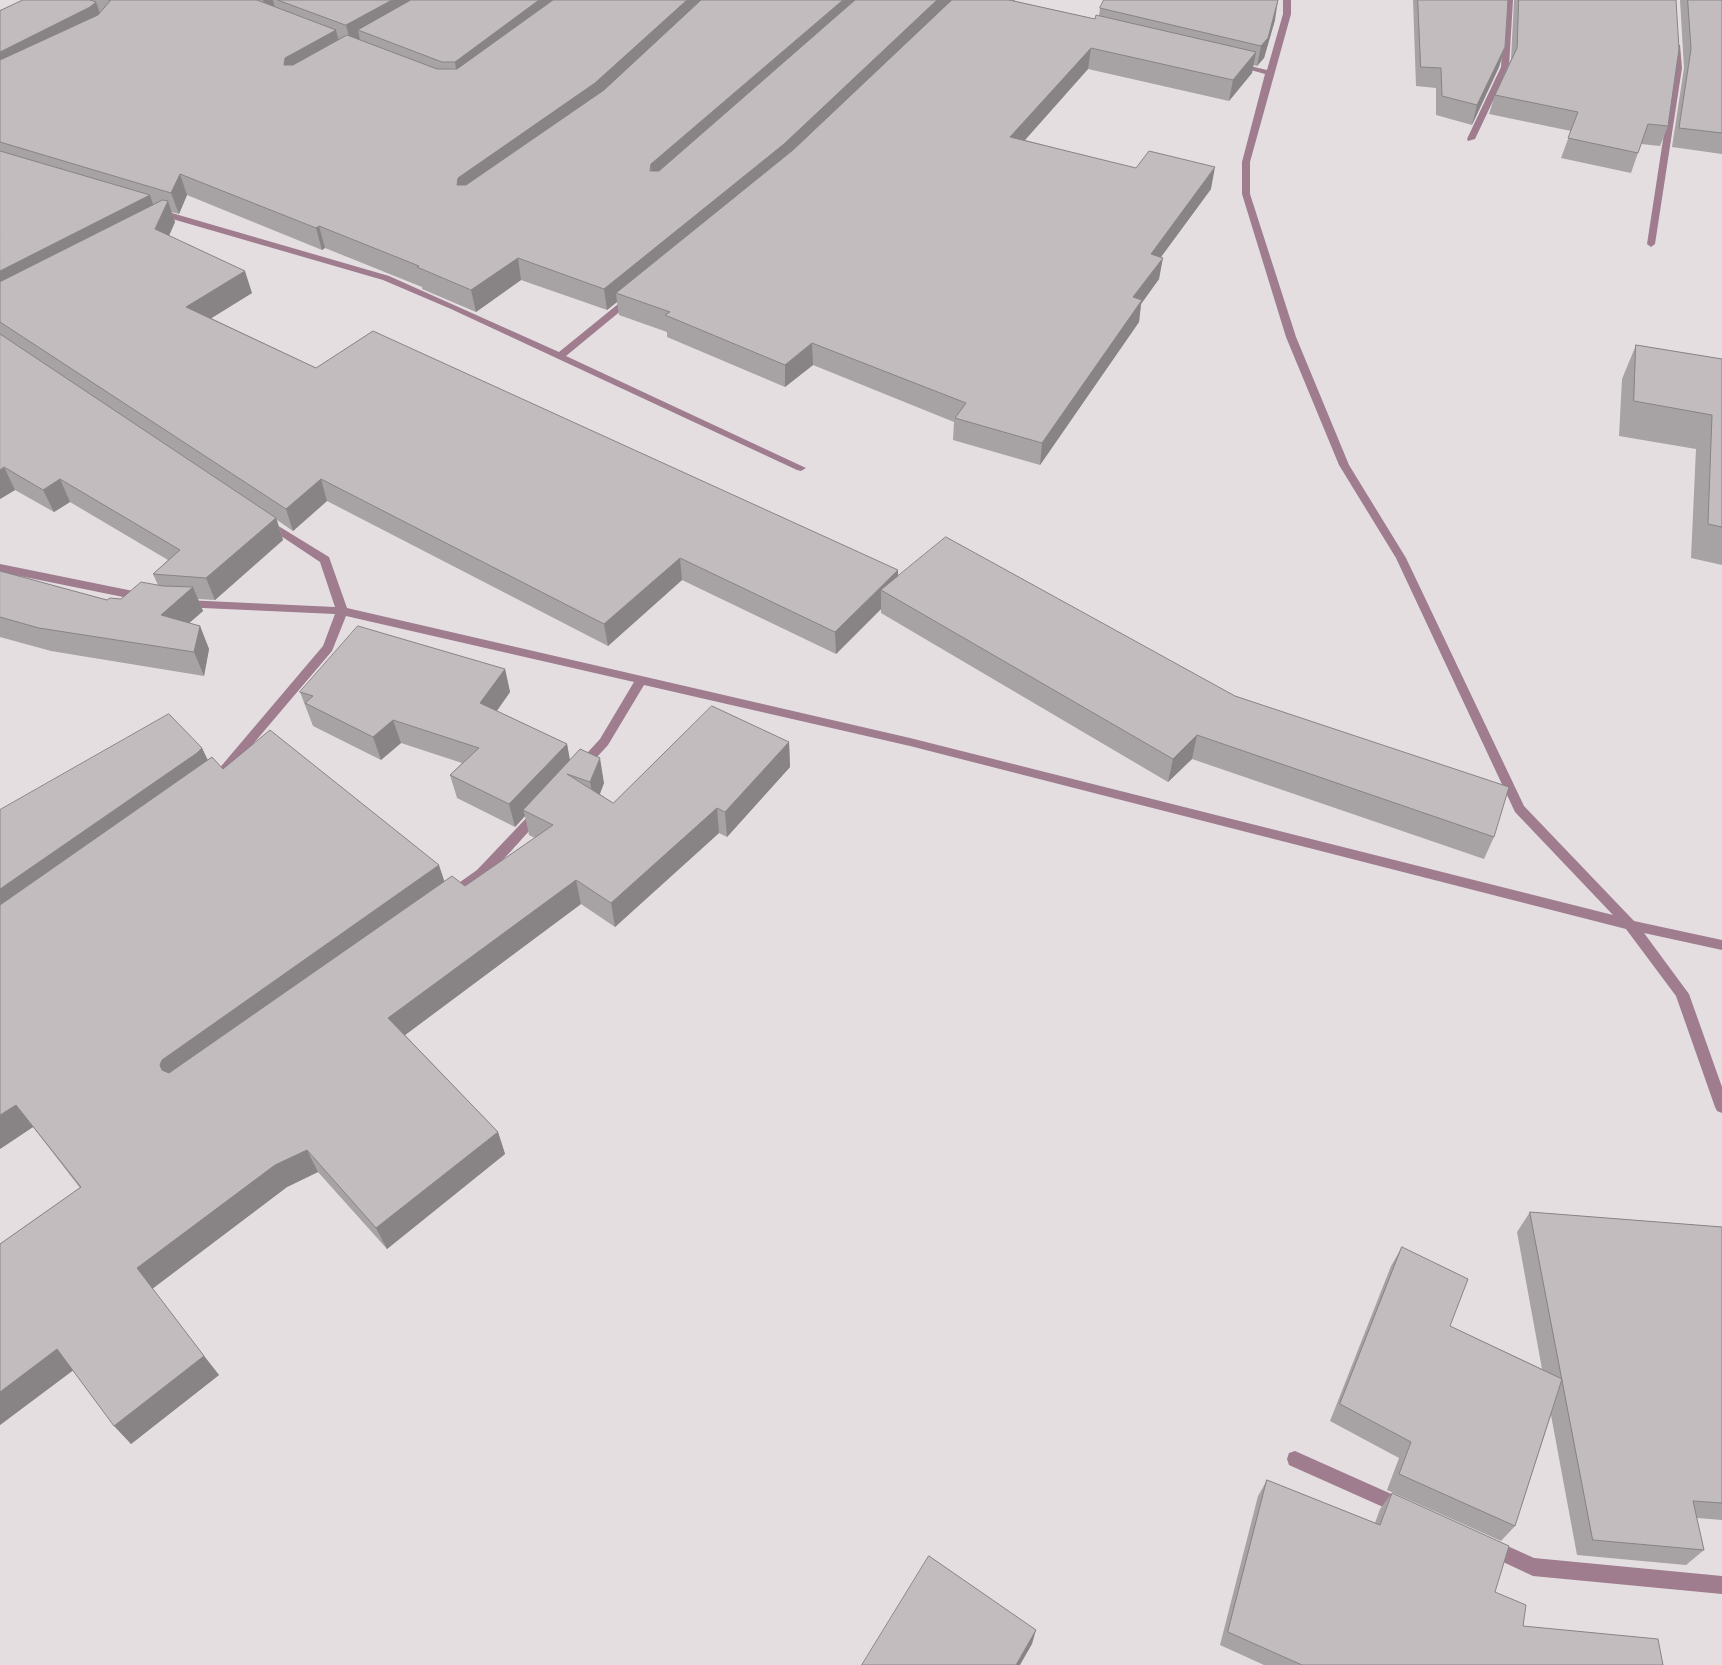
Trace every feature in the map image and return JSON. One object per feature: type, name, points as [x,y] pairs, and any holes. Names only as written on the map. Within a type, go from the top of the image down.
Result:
[{"type":"street","points":[[1287,0],[1287,14],[1269,73],[1246,162],[1246,194],[1291,337],[1344,465],[1401,558],[1519,809],[1630,925],[1682,994],[1722,1107]]},
{"type":"street","points":[[1471,139],[1505,67],[1508,0]]},
{"type":"street","points":[[1651,244],[1678,68],[1676,39]]},
{"type":"street","points":[[1231,64],[1269,73]]},
{"type":"street","points":[[150,210],[165,218],[386,278],[560,356],[801,468]]},
{"type":"street","points":[[560,356],[636,294]]},
{"type":"street","points":[[214,782],[328,648],[342,611],[325,560],[260,517]]},
{"type":"street","points":[[0,568],[154,600]]},
{"type":"street","points":[[173,604],[342,611],[919,744],[1630,925],[1722,945]]},
{"type":"street","points":[[570,779],[604,742],[641,680]]},
{"type":"street","points":[[441,903],[482,874],[543,808]]},
{"type":"street","points":[[1294,1459],[1418,1515]]},
{"type":"street","points":[[1480,1543],[1533,1567],[1722,1585]]},
{"type":"building","points":[[23,0],[90,0],[96,2],[90,7],[0,52],[0,11]]},
{"type":"building","points":[[109,0],[257,0],[336,30],[285,58],[284,65],[293,65],[347,35],[437,69],[457,69],[553,0],[687,0],[595,83],[458,178],[457,185],[466,185],[604,90],[701,0],[843,0],[651,164],[650,171],[659,171],[855,0],[937,0],[784,144],[604,289],[518,258],[471,290],[417,267],[419,266],[319,226],[316,228],[180,174],[171,193],[0,142],[0,60],[98,15]]},
{"type":"building","points":[[278,0],[392,0],[346,25]]},
{"type":"building","points":[[411,0],[539,0],[455,62],[442,62],[358,30]]},
{"type":"building","points":[[952,0],[1009,0],[1095,19],[1096,15],[1256,52],[1233,80],[1091,48],[1010,137],[1136,168],[1149,151],[1215,167],[1151,254],[1163,258],[1133,297],[1142,300],[1042,443],[955,418],[966,403],[812,343],[785,365],[665,315],[670,312],[616,293],[793,150]]},
{"type":"building","points":[[1104,0],[1278,0],[1268,38],[1261,46],[1100,8]]},
{"type":"building","points":[[1418,0],[1508,0],[1505,47],[1477,105],[1442,96],[1441,68],[1421,67]]},
{"type":"building","points":[[1519,0],[1676,0],[1679,49],[1668,126],[1648,124],[1638,153],[1568,138],[1578,112],[1495,95],[1517,48]]},
{"type":"building","points":[[1688,0],[1722,0],[1722,133],[1679,128],[1691,49]]},
{"type":"building","points":[[0,151],[150,195],[0,271]]},
{"type":"building","points":[[163,200],[168,201],[155,229],[245,271],[186,307],[316,368],[373,331],[898,570],[835,632],[680,558],[604,624],[321,479],[286,509],[0,322],[0,282]]},
{"type":"building","points":[[0,334],[276,518],[206,578],[153,574],[180,550],[60,479],[43,490],[4,467],[0,470]]},
{"type":"building","points":[[1636,345],[1722,359],[1722,527],[1708,524],[1712,415],[1634,401]]},
{"type":"building","points":[[946,537],[1235,696],[1509,787],[1494,837],[1197,735],[1173,759],[881,590]]},
{"type":"building","points":[[0,571],[107,600],[110,598],[121,599],[141,582],[163,586],[193,587],[161,615],[200,626],[194,652],[39,628],[0,617]]},
{"type":"building","points":[[358,626],[505,669],[480,703],[567,744],[509,804],[450,775],[479,748],[393,720],[373,737],[305,703],[313,696],[300,692]]},
{"type":"building","points":[[712,706],[789,742],[725,812],[717,808],[611,903],[576,880],[388,1018],[498,1132],[376,1228],[307,1150],[275,1165],[137,1268],[204,1356],[114,1426],[57,1349],[0,1392],[0,1244],[81,1187],[16,1105],[0,1115],[0,905],[212,757],[223,769],[270,730],[439,865],[162,1060],[160,1065],[162,1070],[169,1073],[452,876],[465,886],[553,825],[523,810],[580,749],[600,758],[590,782],[567,774],[613,803]]},
{"type":"building","points":[[169,714],[202,748],[0,889],[0,810]]},
{"type":"building","points":[[1530,1212],[1722,1227],[1722,1503],[1693,1501],[1704,1550],[1593,1540]]},
{"type":"building","points":[[1402,1247],[1468,1279],[1450,1326],[1562,1379],[1515,1526],[1399,1474],[1411,1442],[1340,1404]]},
{"type":"building","points":[[1267,1480],[1380,1525],[1392,1493],[1509,1546],[1495,1592],[1526,1605],[1523,1626],[1658,1639],[1663,1665],[1302,1665],[1228,1632]]},
{"type":"building","points":[[929,1556],[1036,1630],[1016,1665],[862,1665]]}]
